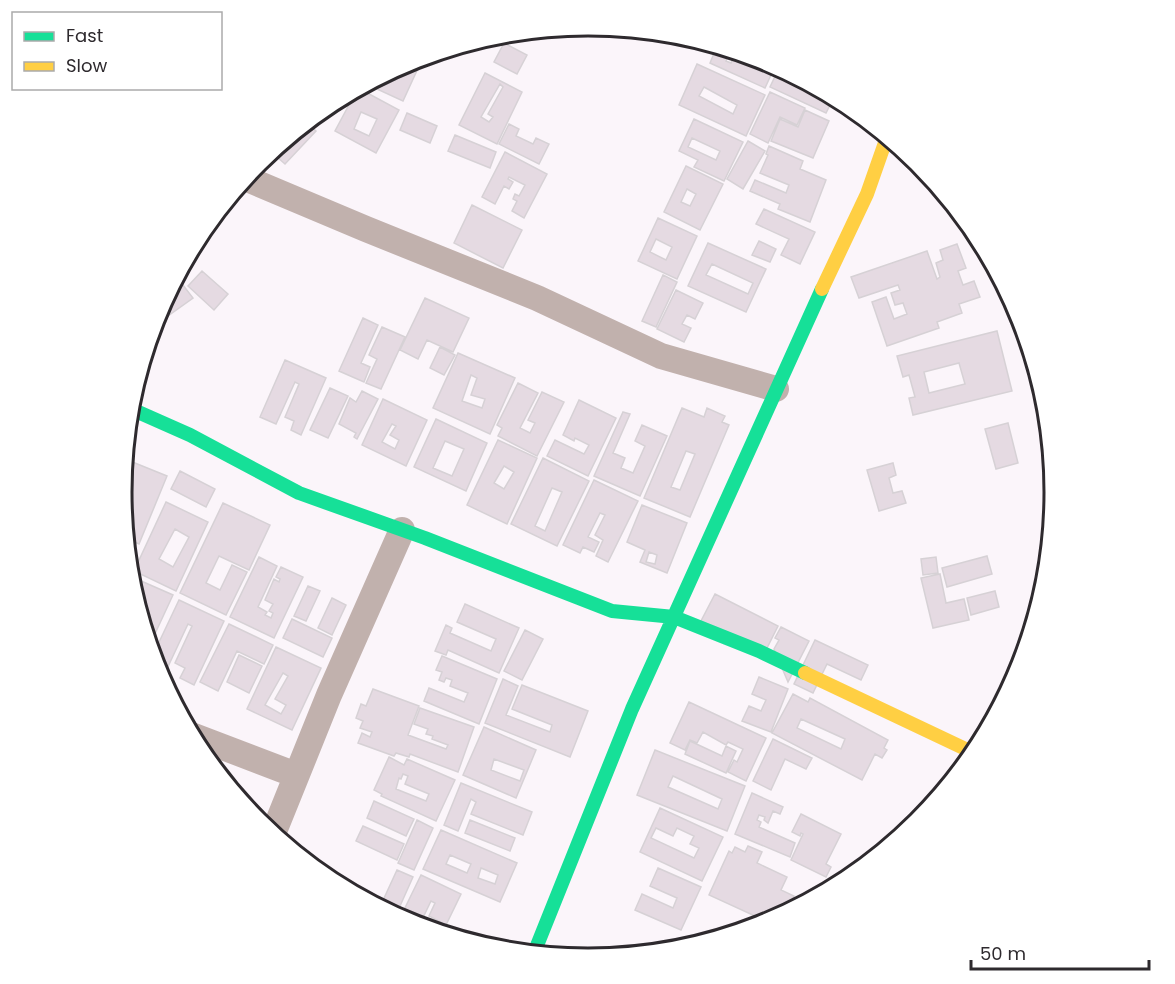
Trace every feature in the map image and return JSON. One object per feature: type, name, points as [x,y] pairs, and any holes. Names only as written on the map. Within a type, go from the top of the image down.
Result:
[{"type":"street","points":[[537,945],[632,709],[776,389],[867,194],[884,146]]},
{"type":"street","points":[[254,182],[537,298],[661,356],[776,389]]},
{"type":"street","points":[[138,412],[190,435],[299,493],[612,611],[674,617],[759,651],[964,748]]},
{"type":"street","points":[[277,825],[329,695],[402,530]]},
{"type":"street","points":[[205,740],[296,775]]},
{"type":"building","points":[[503,44],[527,55],[517,74],[494,62]]},
{"type":"building","points":[[714,54],[727,58],[726,61],[731,63],[734,60],[771,75],[765,88],[710,63]]},
{"type":"building","points":[[697,64],[765,95],[746,136],[679,105]],"holes":[[[704,87],[737,105],[733,114],[699,96]]]},
{"type":"building","points":[[418,69],[403,101],[376,88]]},
{"type":"building","points":[[485,73],[522,92],[497,144],[459,125]],"holes":[[[500,84],[503,87],[488,114],[493,117],[489,122],[481,117]]]},
{"type":"building","points":[[775,77],[830,106],[826,113],[770,87]]},
{"type":"building","points":[[770,92],[805,108],[797,125],[780,117],[768,143],[750,134]]},
{"type":"building","points":[[367,93],[399,110],[376,153],[335,131],[350,103]],"holes":[[[361,112],[377,119],[369,136],[354,129]]]},
{"type":"building","points":[[805,110],[829,121],[813,158],[771,141],[780,119],[798,127]]},
{"type":"building","points":[[407,113],[437,126],[430,143],[400,130]]},
{"type":"building","points":[[694,119],[743,142],[724,181],[694,167],[698,160],[679,151]],"holes":[[[692,138],[720,151],[716,160],[688,147]]]},
{"type":"building","points":[[509,124],[519,129],[516,136],[533,144],[536,138],[549,144],[539,164],[499,144]]},
{"type":"building","points":[[313,128],[316,131],[285,164],[278,158]]},
{"type":"building","points":[[455,135],[496,152],[490,168],[448,151]]},
{"type":"building","points":[[748,141],[765,151],[743,189],[727,179]]},
{"type":"building","points":[[769,146],[803,161],[800,169],[826,180],[810,222],[778,209],[780,204],[750,191],[755,180],[786,193],[789,185],[760,173],[768,155],[766,154]]},
{"type":"building","points":[[505,152],[547,174],[524,218],[512,211],[517,201],[513,199],[515,194],[519,196],[525,185],[509,177],[508,179],[513,182],[509,189],[504,186],[495,204],[482,197]]},
{"type":"building","points":[[686,166],[723,184],[700,230],[664,212]],"holes":[[[687,189],[696,194],[690,206],[681,202]]]},
{"type":"building","points":[[472,205],[522,230],[503,268],[454,243]]},
{"type":"building","points":[[764,209],[815,232],[800,264],[781,255],[789,239],[756,224]]},
{"type":"building","points":[[658,218],[697,236],[677,279],[638,261]],"holes":[[[656,239],[672,247],[666,260],[650,252]]]},
{"type":"building","points":[[759,241],[776,249],[770,262],[752,255]]},
{"type":"building","points":[[708,243],[766,269],[746,312],[688,286]],"holes":[[[712,264],[753,283],[748,294],[706,275]]]},
{"type":"building","points":[[957,244],[966,268],[958,271],[963,285],[974,281],[980,297],[959,304],[962,313],[937,322],[939,328],[887,346],[872,302],[886,297],[894,319],[907,314],[903,303],[895,305],[891,293],[900,290],[898,285],[859,298],[851,277],[927,251],[937,279],[940,277],[936,263],[943,260],[940,250]]},
{"type":"building","points":[[202,271],[228,294],[214,310],[188,286]]},
{"type":"building","points":[[663,275],[677,282],[656,327],[642,321]]},
{"type":"building","points":[[182,284],[193,298],[166,318]]},
{"type":"building","points":[[676,290],[703,303],[695,319],[687,315],[682,324],[691,328],[684,342],[657,329]]},
{"type":"building","points":[[425,298],[469,318],[453,352],[427,340],[418,359],[400,350]]},
{"type":"building","points":[[363,318],[378,325],[361,363],[370,367],[364,382],[339,371]]},
{"type":"building","points":[[382,327],[405,337],[381,389],[366,383],[377,359],[369,355]]},
{"type":"building","points":[[997,331],[1012,391],[913,415],[909,398],[915,397],[909,375],[903,377],[897,356]],"holes":[[[959,363],[965,384],[929,393],[924,372]]]},
{"type":"building","points":[[440,347],[455,355],[444,375],[430,368]]},
{"type":"building","points":[[458,353],[515,378],[490,434],[433,408]],"holes":[[[471,375],[477,378],[471,395],[485,399],[482,408],[462,401]]]},
{"type":"building","points":[[285,360],[326,378],[301,435],[291,430],[294,421],[285,417],[299,384],[295,382],[276,424],[260,417]]},
{"type":"building","points":[[518,383],[538,393],[520,428],[530,433],[535,423],[528,420],[542,392],[564,402],[537,456],[498,436],[502,428],[497,425]]},
{"type":"building","points":[[330,388],[348,396],[328,438],[310,430]]},
{"type":"building","points":[[362,391],[378,399],[357,439],[354,437],[356,433],[339,424],[350,398],[356,402]]},
{"type":"building","points":[[383,399],[427,420],[406,466],[362,445]],"holes":[[[392,424],[396,426],[390,435],[399,440],[395,449],[382,442]]]},
{"type":"building","points":[[579,400],[616,418],[588,476],[547,456],[555,440],[584,454],[589,445],[563,435]]},
{"type":"building","points":[[682,408],[704,417],[707,408],[725,416],[722,422],[729,425],[690,517],[644,498]],"holes":[[[686,451],[695,454],[680,490],[671,487]]]},
{"type":"building","points":[[623,412],[630,414],[613,453],[625,458],[621,468],[633,473],[645,446],[635,441],[642,425],[667,436],[640,496],[594,476]]},
{"type":"building","points":[[436,419],[487,443],[466,491],[414,467]],"holes":[[[445,441],[464,449],[452,476],[433,468]]]},
{"type":"building","points":[[1008,423],[1018,463],[996,469],[985,429]]},
{"type":"building","points":[[498,440],[537,458],[507,524],[467,505]],"holes":[[[504,466],[514,472],[504,489],[494,483]]]},
{"type":"building","points":[[543,458],[589,481],[557,546],[511,524]],"holes":[[[552,488],[562,492],[545,531],[535,526]]]},
{"type":"building","points":[[132,462],[167,476],[139,544],[134,542],[132,522]]},
{"type":"building","points":[[893,463],[896,475],[889,478],[893,493],[902,491],[906,503],[879,511],[867,470]]},
{"type":"building","points":[[180,471],[215,489],[206,507],[171,489]]},
{"type":"building","points":[[594,480],[638,501],[608,562],[596,556],[603,540],[595,535],[605,515],[600,513],[588,537],[599,542],[594,552],[583,547],[580,553],[563,545]]},
{"type":"building","points":[[166,502],[208,522],[176,591],[139,573],[137,564]],"holes":[[[175,529],[189,537],[173,567],[159,559]]]},
{"type":"building","points":[[223,503],[270,525],[249,570],[219,556],[206,583],[220,590],[232,565],[247,572],[226,615],[180,593]]},
{"type":"building","points":[[642,505],[687,523],[667,573],[640,562],[645,550],[627,542]],"holes":[[[649,552],[657,555],[655,564],[646,562]]]},
{"type":"building","points":[[987,556],[992,574],[947,587],[942,568]]},
{"type":"building","points":[[259,557],[277,566],[258,607],[267,612],[265,615],[271,618],[273,613],[269,611],[273,604],[265,600],[274,579],[279,582],[280,579],[276,577],[281,567],[303,577],[274,638],[230,617]]},
{"type":"building","points":[[936,557],[938,573],[923,575],[921,559]]},
{"type":"building","points":[[940,574],[946,603],[964,599],[969,620],[933,628],[921,578]]},
{"type":"building","points":[[140,580],[173,595],[155,635]]},
{"type":"building","points":[[308,586],[320,591],[306,621],[294,616]]},
{"type":"building","points":[[995,591],[999,607],[971,615],[967,598]]},
{"type":"building","points":[[715,594],[778,626],[764,654],[701,621]]},
{"type":"building","points":[[332,598],[346,605],[332,635],[318,628]]},
{"type":"building","points":[[179,600],[224,621],[194,685],[180,678],[185,668],[175,663],[192,626],[188,624],[167,669],[158,644]]},
{"type":"building","points":[[465,604],[519,628],[499,673],[448,650],[446,655],[435,651],[446,625],[452,628],[450,633],[491,651],[496,639],[457,622]]},
{"type":"building","points":[[292,619],[332,638],[323,657],[283,638]]},
{"type":"building","points":[[229,624],[273,645],[264,664],[237,651],[218,691],[200,682]]},
{"type":"building","points":[[781,627],[809,641],[788,682],[774,649],[779,640],[775,638]]},
{"type":"building","points":[[525,630],[543,639],[522,680],[504,671]]},
{"type":"building","points":[[815,640],[868,665],[861,680],[827,664],[813,693],[794,684]]},
{"type":"building","points":[[276,647],[321,668],[292,730],[247,709]],"holes":[[[283,673],[288,676],[275,699],[286,705],[281,714],[265,705]]]},
{"type":"building","points":[[239,655],[262,666],[249,693],[227,682]]},
{"type":"building","points":[[442,656],[497,679],[479,724],[424,701],[429,688],[464,702],[468,693],[450,686],[452,680],[446,678],[444,682],[439,680],[442,672],[436,670]]},
{"type":"building","points":[[759,677],[788,689],[771,732],[742,721],[749,706],[761,711],[766,700],[752,694]]},
{"type":"building","points":[[503,679],[518,686],[506,715],[550,732],[552,725],[512,709],[522,685],[588,711],[570,757],[485,723]]},
{"type":"building","points":[[373,689],[419,706],[408,735],[446,749],[448,745],[432,739],[433,736],[426,734],[428,729],[414,724],[420,708],[474,727],[458,772],[410,754],[409,757],[396,753],[394,756],[358,743],[362,733],[370,737],[372,732],[360,728],[363,721],[356,718],[361,704],[366,706]]},
{"type":"building","points":[[793,694],[808,702],[810,698],[888,740],[884,748],[887,750],[882,758],[875,754],[862,780],[772,733]],"holes":[[[801,719],[845,739],[841,749],[797,728]]]},
{"type":"building","points":[[689,702],[766,738],[746,781],[728,772],[734,760],[737,762],[743,749],[728,742],[726,745],[703,732],[697,743],[690,740],[685,750],[670,743]]},
{"type":"building","points":[[484,727],[536,750],[516,798],[463,775]],"holes":[[[494,759],[524,770],[520,781],[491,770]]]},
{"type":"building","points":[[773,739],[812,758],[806,769],[785,759],[771,790],[753,781]]},
{"type":"building","points":[[690,741],[722,756],[726,746],[736,751],[726,773],[685,754]]},
{"type":"building","points":[[655,750],[745,786],[727,831],[637,795]],"holes":[[[673,776],[722,799],[718,809],[668,787]]]},
{"type":"building","points":[[389,757],[404,765],[407,759],[455,780],[436,821],[381,796],[382,794],[374,790]],"holes":[[[403,774],[408,776],[405,784],[429,794],[426,801],[396,789],[399,778],[401,779]]]},
{"type":"building","points":[[461,783],[532,812],[523,835],[471,814],[476,802],[471,799],[458,831],[444,825]]},
{"type":"building","points":[[752,793],[783,807],[780,814],[773,811],[768,823],[764,820],[765,817],[759,815],[757,820],[761,822],[759,827],[795,843],[790,857],[735,834]]},
{"type":"building","points":[[374,801],[414,819],[406,836],[367,818]]},
{"type":"building","points":[[660,808],[723,837],[702,881],[640,852]],"holes":[[[656,828],[673,836],[677,828],[694,836],[690,844],[699,848],[694,858],[651,838]]]},
{"type":"building","points":[[801,814],[841,834],[826,864],[831,867],[826,877],[791,860],[803,834],[801,833],[800,836],[792,832]]},
{"type":"building","points":[[417,820],[433,828],[414,870],[398,863]]},
{"type":"building","points":[[470,820],[515,838],[510,851],[465,833]]},
{"type":"building","points":[[363,826],[404,844],[397,860],[356,841]]},
{"type":"building","points":[[441,830],[517,863],[500,902],[423,869]],"holes":[[[450,855],[471,864],[467,873],[446,864]],[[481,868],[498,875],[495,884],[478,878]]]},
{"type":"building","points":[[748,846],[762,852],[757,863],[787,877],[781,890],[794,896],[793,899],[755,916],[709,895],[729,851],[732,853],[735,847],[745,852]]},
{"type":"building","points":[[658,868],[701,887],[681,930],[635,910],[642,894],[673,908],[677,898],[650,886]]},
{"type":"building","points":[[397,870],[413,877],[400,907],[383,900]]},
{"type":"building","points":[[421,875],[461,894],[446,925],[429,916],[435,903],[431,901],[423,917],[404,909]]},
{"type":"traffic: fast","points":[[537,945],[632,709],[822,289]]},
{"type":"traffic: fast","points":[[138,412],[190,435],[299,493],[425,538],[612,611],[674,617],[759,651],[805,673]]},
{"type":"traffic: slow","points":[[822,289],[867,194],[884,146]]},
{"type":"traffic: slow","points":[[805,673],[964,748]]}]
